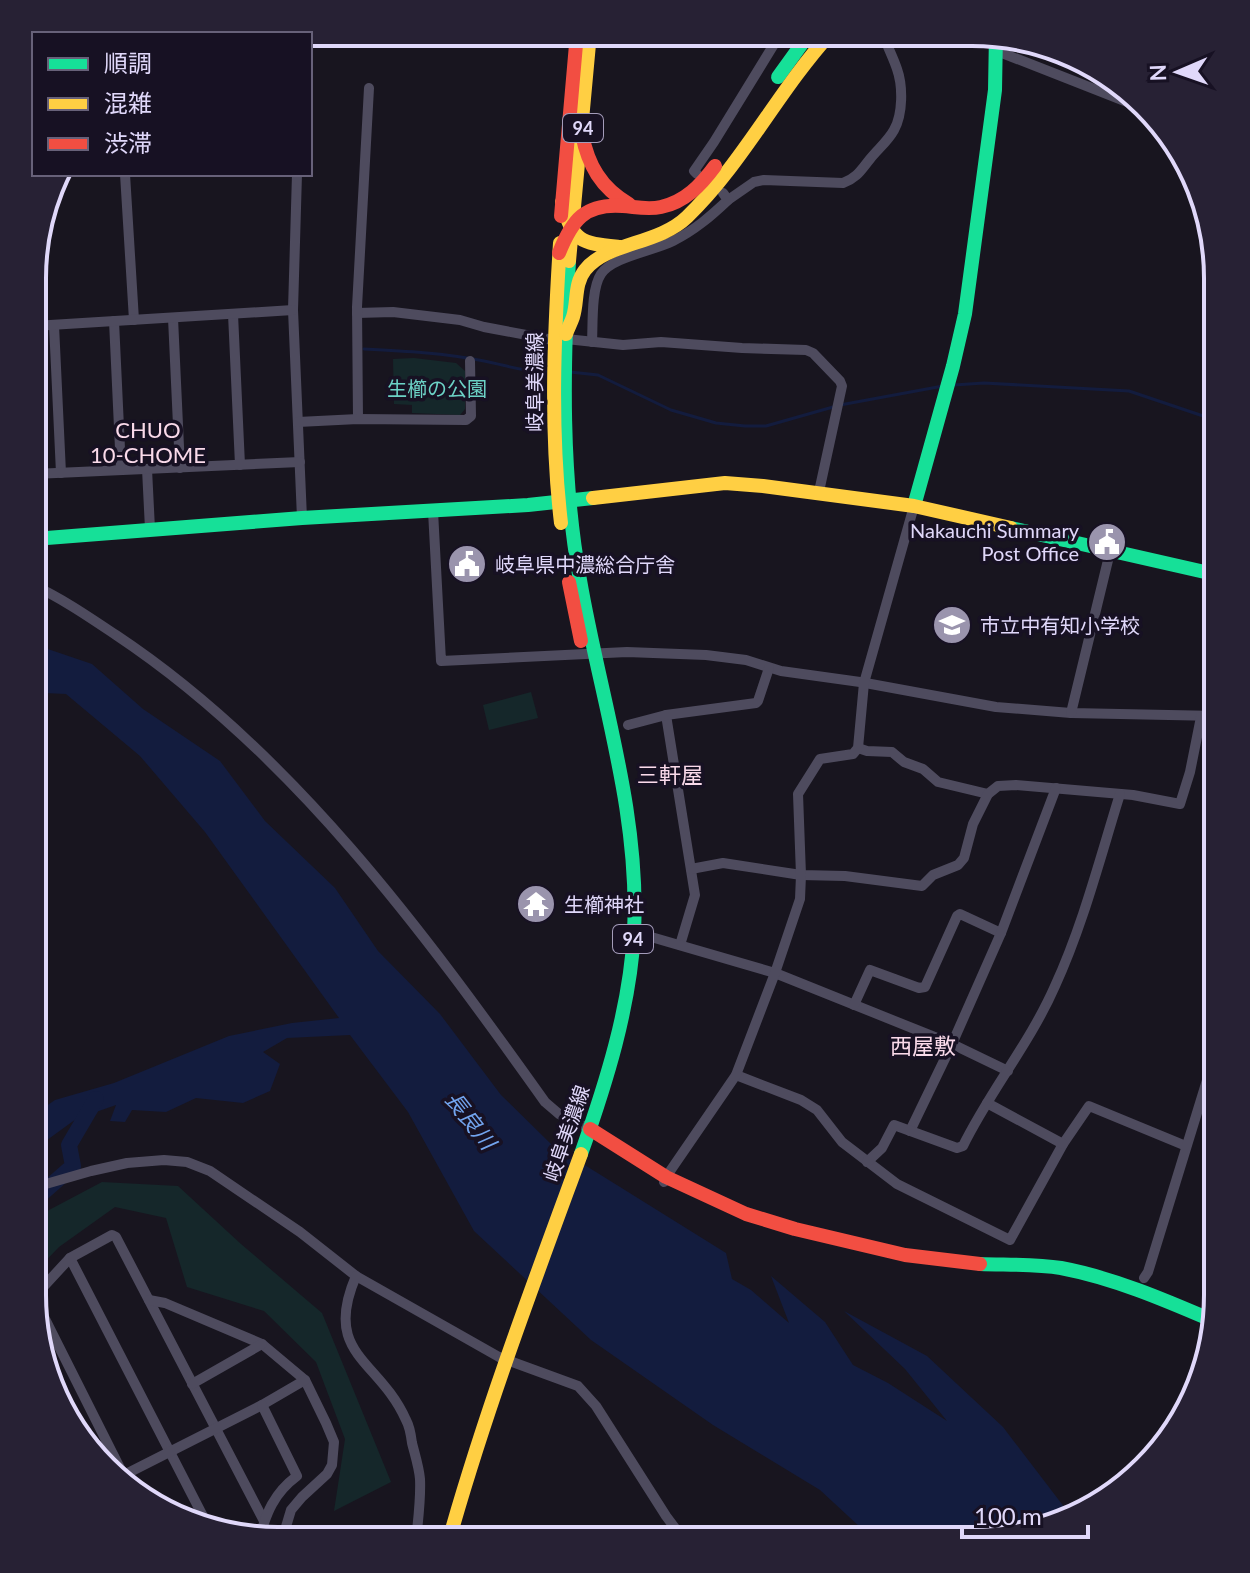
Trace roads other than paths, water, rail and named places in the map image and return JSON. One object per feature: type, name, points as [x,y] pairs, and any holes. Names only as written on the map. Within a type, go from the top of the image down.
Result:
[{"type":"main road","name":"岐阜美濃線","points":[[562,338],[559,253],[576,46]]},
{"type":"main road","name":"岐阜美濃線","points":[[453,1527],[512,1344],[584,1148],[611,1062],[627,993],[634,932],[633,866],[627,808],[612,725],[591,676],[589,653],[573,609],[553,413],[589,46]]},
{"type":"main road","points":[[562,338],[573,317],[578,283],[584,272],[604,257],[669,231],[696,209],[720,181],[791,69],[802,46]]},
{"type":"main road","points":[[559,253],[572,224],[589,209],[611,205],[662,207],[696,190],[811,46]]},
{"type":"main road","points":[[791,69],[817,46]]},
{"type":"main road","points":[[914,506],[965,314],[995,90],[996,48]]},
{"type":"main road","points":[[582,134],[590,165],[605,188],[626,203],[641,208]]},
{"type":"main road","points":[[562,202],[578,238],[588,244],[631,246]]},
{"type":"main road","points":[[46,538],[564,501],[725,483],[914,506],[1204,572]]},
{"type":"main road","points":[[590,1129],[665,1180],[746,1214],[794,1229],[905,1255],[981,1264],[1059,1268],[1139,1291],[1203,1317]]},
{"type":"street","points":[[697,174],[694,171],[773,46]]},
{"type":"street","points":[[592,342],[596,287],[600,275],[609,266],[674,241],[699,226],[726,197],[754,182],[843,183],[861,172],[896,128],[900,111],[898,70],[888,46]]},
{"type":"street","points":[[999,48],[1002,53],[1119,99]]},
{"type":"street","points":[[358,419],[357,313],[369,88]]},
{"type":"street","points":[[125,176],[134,320]]},
{"type":"street","points":[[297,176],[293,310],[302,518]]},
{"type":"street","points":[[46,325],[293,310]]},
{"type":"street","points":[[357,313],[393,312],[460,320],[484,327],[623,345],[661,342],[806,350],[813,353],[842,386],[817,493]]},
{"type":"street","points":[[233,314],[240,465]]},
{"type":"street","points":[[173,318],[180,468]]},
{"type":"street","points":[[114,321],[121,470]]},
{"type":"street","points":[[54,325],[61,473]]},
{"type":"street","points":[[298,422],[466,420],[471,416],[470,361]]},
{"type":"street","points":[[46,474],[300,462]]},
{"type":"street","points":[[147,469],[150,529]]},
{"type":"street","points":[[665,1180],[736,1075],[775,973],[798,907],[801,875],[798,794],[820,759],[853,754],[858,748],[864,683],[914,506]]},
{"type":"street","points":[[433,511],[441,661],[627,652],[706,655],[746,660],[781,671],[996,707],[1071,713],[1204,717]]},
{"type":"street","points":[[1071,713],[1110,552]]},
{"type":"street","points":[[46,591],[61,598],[166,670],[264,756],[351,850],[436,950],[545,1102],[559,1114],[590,1129]]},
{"type":"street","points":[[628,725],[666,715],[756,703],[769,668]]},
{"type":"street","points":[[666,715],[695,895],[680,945]]},
{"type":"street","points":[[691,869],[723,863],[801,875],[845,876],[922,886],[933,875],[958,865],[964,858],[973,824],[988,794],[998,786],[1120,794],[1180,804],[1201,717]]},
{"type":"street","points":[[858,748],[892,752],[904,762],[923,769],[938,782],[988,794]]},
{"type":"street","points":[[910,1131],[1001,933],[1056,788]]},
{"type":"street","points":[[867,1162],[882,1148],[894,1125],[957,1148],[963,1146],[1028,1039],[1056,985],[1089,897],[1120,794]]},
{"type":"street","points":[[854,1005],[870,970],[919,988],[925,987],[960,914],[1001,933]]},
{"type":"street","points":[[634,932],[775,973],[952,1044],[1008,1071]]},
{"type":"street","points":[[736,1075],[801,1100],[817,1110],[842,1142],[897,1184],[1010,1240],[1063,1144],[1089,1106],[1186,1146]]},
{"type":"street","points":[[1144,1278],[1204,1090]]},
{"type":"street","points":[[987,1103],[1063,1144]]},
{"type":"street","points":[[46,1184],[127,1163],[164,1160],[187,1162],[210,1171],[300,1232],[356,1276],[507,1360],[578,1386],[674,1527]]},
{"type":"street","points":[[46,1283],[70,1258],[112,1235],[116,1237],[264,1521]]},
{"type":"street","points":[[70,1258],[202,1513]]},
{"type":"street","points":[[356,1276],[346,1302],[347,1336],[354,1350],[398,1403],[408,1422],[420,1479],[417,1527]]},
{"type":"street","points":[[149,1300],[165,1303],[262,1344],[305,1380],[334,1442],[334,1456],[327,1474],[291,1510],[286,1527]]},
{"type":"street","points":[[48,1328],[113,1458]]},
{"type":"street","points":[[192,1384],[262,1344]]},
{"type":"street","points":[[129,1472],[305,1380]]},
{"type":"street","points":[[262,1405],[297,1476],[277,1493],[262,1527]]},
{"type":"water","name":"長良川","points":[[46,648],[92,664],[143,709],[220,761],[265,821],[335,888],[378,951],[440,1014],[501,1095],[551,1144],[726,1253],[732,1279],[751,1290],[789,1323],[771,1276],[825,1322],[853,1365],[888,1383],[947,1421],[905,1369],[844,1311],[927,1356],[1003,1427],[1064,1507],[1032,1519],[988,1527],[860,1527],[820,1490],[713,1425],[591,1340],[474,1231],[408,1112],[350,1035],[287,1038],[263,1052],[280,1064],[270,1091],[243,1103],[196,1098],[166,1112],[132,1110],[125,1122],[110,1121],[116,1105],[76,1119],[46,1141],[46,1106],[55,1100],[114,1083],[229,1036],[292,1023],[339,1018],[205,832],[140,756],[66,694],[46,693]]},
{"type":"waterway","points":[[364,349],[454,356],[546,372]]},
{"type":"waterway","points":[[570,372],[598,375],[671,410],[716,423],[766,426],[833,407]]},
{"type":"waterway","points":[[954,385],[984,383],[1129,391],[1204,416]]},
{"type":"waterway","points":[[840,405],[943,386]]},
{"type":"waterway","points":[[46,1190],[73,1166],[69,1145],[96,1099]]},
{"type":"place","name":"Nakauchi Summary Post Office","points":[[1107,542]]},
{"type":"place","name":"岐阜県中濃総合庁舎","points":[[467,564]]},
{"type":"place","name":"市立中有知小学校","points":[[952,625]]},
{"type":"place","name":"生櫛神社","points":[[536,904]]},
{"type":"district","name":"CHUO 10-CHOME","points":[[148,442]]},
{"type":"district","name":"三軒屋","points":[[670,774]]},
{"type":"district","name":"西屋敷","points":[[923,1045]]},
{"type":"park label","name":"生櫛の公園","points":[[437,388]]}]
